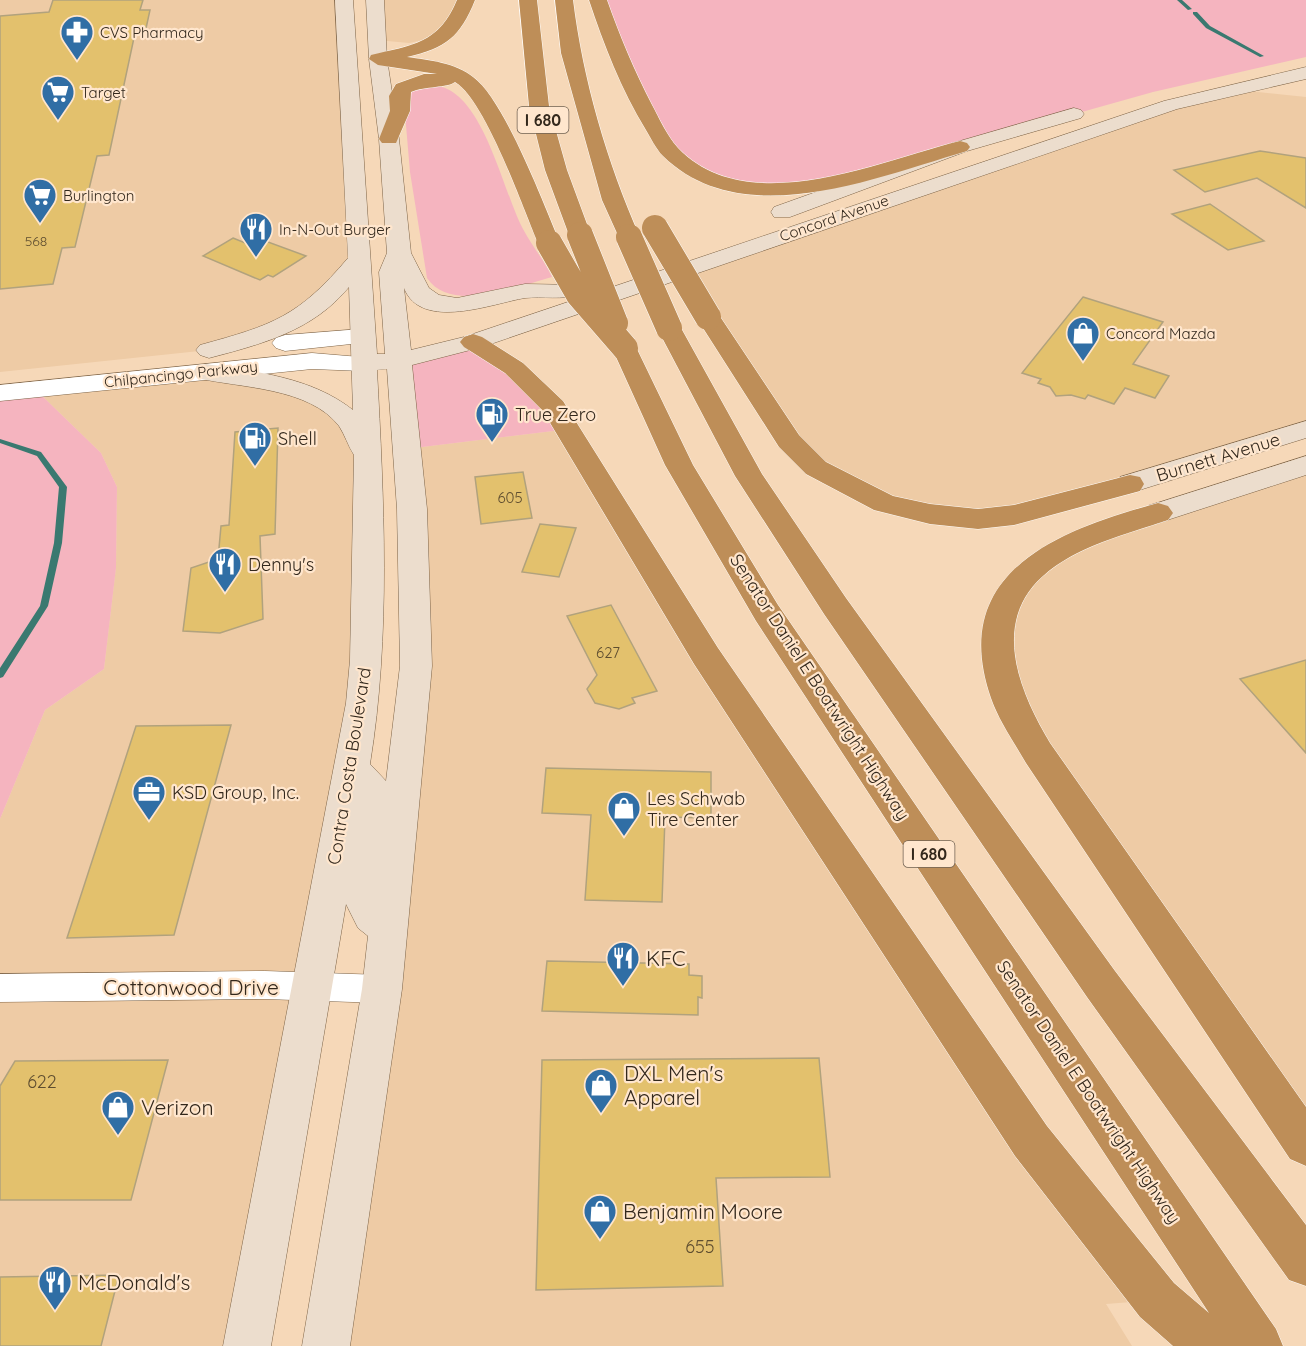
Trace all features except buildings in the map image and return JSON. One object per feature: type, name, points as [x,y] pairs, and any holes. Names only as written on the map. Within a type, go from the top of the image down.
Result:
[{"type":"highway","points":[[377,49],[426,46],[446,35],[458,22],[466,0]]},
{"type":"highway","name":"Senator Daniel E Boatwright Highway","points":[[528,0],[539,106],[556,170],[625,348],[679,465],[767,613],[1259,1346]]},
{"type":"highway","name":"I 680","points":[[564,0],[570,53],[613,200],[669,328],[749,476],[835,606],[1101,984],[1306,1263]]},
{"type":"highway","points":[[598,0],[617,56],[648,117],[669,151],[689,167],[712,178],[735,186],[772,190],[812,188],[960,147]]},
{"type":"highway","points":[[377,49],[448,72],[469,82],[475,88],[494,121],[549,243],[579,295],[625,348]]},
{"type":"highway","points":[[389,139],[400,111],[399,96],[406,86],[431,79],[456,82],[475,88]]},
{"type":"highway","points":[[613,200],[656,228],[708,317],[789,441],[816,468],[884,503],[930,514],[978,519],[1014,515],[1130,484]]},
{"type":"highway","points":[[473,342],[514,368],[554,407],[570,429],[706,656],[1031,1141],[1157,1300],[1210,1346]]},
{"type":"highway","points":[[1158,513],[1073,541],[1036,564],[1012,590],[999,617],[997,656],[1006,695],[1038,753],[1306,1144]]},
{"type":"main road","name":"Contra Costa Boulevard","points":[[247,1346],[363,703],[366,660],[368,455],[360,259],[344,0]]},
{"type":"main road","points":[[375,0],[377,49],[389,139],[399,253],[418,291],[440,303],[477,304],[524,291],[572,290]]},
{"type":"main road","name":"Concord Avenue","points":[[362,350],[473,342],[990,164],[1171,105],[1238,88],[1302,68]]},
{"type":"main road","name":"Concord Avenue","points":[[1131,98],[1302,68]]},
{"type":"main road","points":[[1238,88],[1306,94]]},
{"type":"main road","name":"Concord Avenue","points":[[764,219],[960,147],[1097,108]]},
{"type":"main road","name":"Concord Avenue","points":[[397,348],[572,290],[720,236]]},
{"type":"main road","points":[[326,1346],[382,989],[416,666],[412,509],[391,272],[399,253]]},
{"type":"main road","points":[[208,361],[301,318],[322,302],[360,259]]},
{"type":"main road","points":[[208,361],[315,396],[346,417],[368,455]]},
{"type":"main road","name":"Burnett Avenue","points":[[1130,484],[1306,429]]},
{"type":"main road","name":"Burnett Avenue","points":[[1158,513],[1306,465]]},
{"type":"main road","points":[[351,768],[381,799],[365,904],[372,916],[388,929]]},
{"type":"street","name":"Chilpancingo Parkway","points":[[0,372],[64,366],[208,361],[312,361],[362,350]]},
{"type":"street","name":"Chilpancingo Parkway","points":[[0,393],[208,361]]},
{"type":"street","points":[[0,385],[51,377],[61,372],[64,366]]},
{"type":"street","name":"Cottonwood Drive","points":[[0,988],[214,986],[382,989]]},
{"type":"shaded area","points":[[0,0],[344,0],[360,259],[323,302],[209,350],[0,372]]},
{"type":"shaded area","points":[[375,0],[466,0],[446,35],[409,43],[377,40]]},
{"type":"shaded area","points":[[598,0],[1306,0],[1306,57],[1153,92],[812,188],[735,185],[669,151]]},
{"type":"shaded area","points":[[438,86],[454,93],[468,107],[480,125],[515,213],[552,277],[504,291],[468,296],[438,289],[427,278],[410,172],[404,102],[413,91]]},
{"type":"shaded area","points":[[1249,91],[1306,97],[1306,429],[1014,515],[930,514],[816,468],[683,276],[1177,107]]},
{"type":"shaded area","points":[[473,342],[570,429],[406,449],[398,361]]},
{"type":"shaded area","points":[[206,372],[315,396],[368,455],[366,660],[247,1346],[0,1346],[0,819],[45,710],[104,669],[116,567],[117,487],[101,453],[35,389]]},
{"type":"shaded area","points":[[35,389],[101,453],[117,487],[116,568],[104,669],[45,710],[0,819],[0,393]]},
{"type":"shaded area","points":[[570,429],[1157,1300],[1106,1304],[1132,1346],[326,1346],[408,744],[406,449]]},
{"type":"shaded area","points":[[1306,465],[1306,1144],[1006,695],[1012,590],[1036,564]]},
{"type":"waterway","points":[[1179,0],[1190,9]]},
{"type":"waterway","points":[[1195,13],[1208,27],[1262,56]]},
{"type":"waterway","points":[[0,441],[39,454],[63,487],[58,543],[44,606],[0,675]]},
{"type":"place","name":"CVS Pharmacy","points":[[77,61]]},
{"type":"place","name":"Target","points":[[58,121]]},
{"type":"place","name":"Burlington","points":[[40,224]]},
{"type":"place","name":"In-N-Out Burger","points":[[256,258]]},
{"type":"place","name":"Concord Mazda","points":[[1083,362]]},
{"type":"place","name":"True Zero","points":[[492,443]]},
{"type":"place","name":"Shell","points":[[255,467]]},
{"type":"place","name":"Denny's","points":[[225,593]]},
{"type":"place","name":"KSD Group, Inc.","points":[[149,821]]},
{"type":"place","name":"Les Schwab Tire Center","points":[[624,837]]},
{"type":"place","name":"KFC","points":[[623,987]]},
{"type":"place","name":"DXL Men's Apparel","points":[[601,1114]]},
{"type":"place","name":"Verizon","points":[[118,1136]]},
{"type":"place","name":"Benjamin Moore","points":[[600,1240]]},
{"type":"place","name":"McDonald's","points":[[55,1311]]}]
